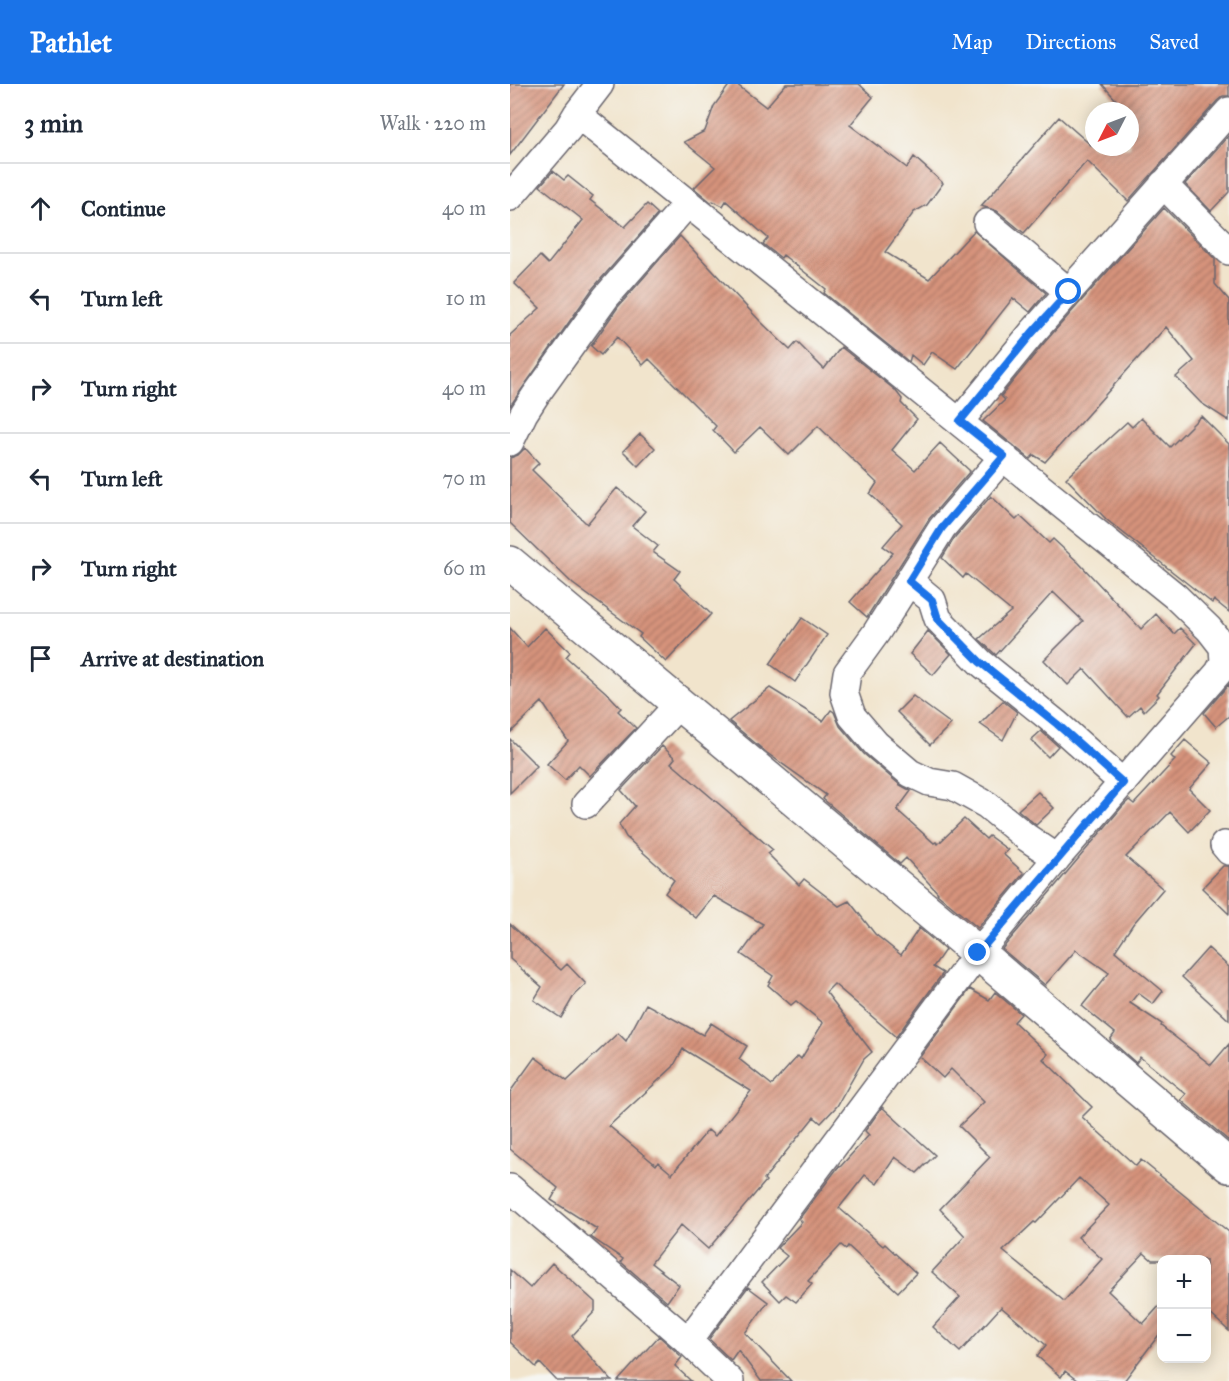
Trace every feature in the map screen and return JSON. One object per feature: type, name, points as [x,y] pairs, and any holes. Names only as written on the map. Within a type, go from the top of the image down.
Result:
[{"type":"street","points":[[510,197],[568,129],[600,84]]},
{"type":"street","points":[[960,421],[1032,333],[1229,111]]},
{"type":"street","points":[[577,114],[1175,596],[1209,628],[1226,648],[1224,662],[1219,672],[1057,858],[978,953],[688,1341]]},
{"type":"street","points":[[1164,184],[1229,251]]},
{"type":"street","points":[[510,442],[535,396],[606,297],[688,203]]},
{"type":"street","points":[[987,223],[1069,292]]},
{"type":"street","points":[[1004,456],[942,528],[876,633],[847,673],[844,693],[852,716],[876,744],[910,772],[929,782],[953,786],[987,805],[1026,837],[1057,858]]},
{"type":"street","points":[[510,563],[978,953],[1229,1166]]},
{"type":"street","points":[[909,581],[932,600],[938,619],[980,662],[1057,724],[1123,783]]},
{"type":"street","points":[[586,804],[679,704]]},
{"type":"street","points":[[510,1188],[688,1341],[730,1381]]},
{"type":"building","points":[[510,84],[564,84],[510,155]]},
{"type":"building","points":[[730,84],[736,84],[766,107],[786,84],[859,84],[873,97],[850,125],[907,168],[914,157],[943,183],[927,205],[914,212],[885,252],[929,279],[974,231],[1046,293],[1030,312],[1013,298],[957,369],[932,352],[923,365],[911,355],[909,362],[824,293],[826,289],[783,255],[781,258],[763,244],[768,238],[726,201],[723,206],[711,202],[694,188],[715,167],[684,142],[705,131],[714,106]]},
{"type":"building","points":[[1102,84],[1229,84],[1229,96],[1223,96],[1217,101],[1128,201],[1087,161],[1024,233],[997,211],[981,206],[1059,117],[1085,140],[1085,156],[1139,156],[1139,102],[1118,102]]},
{"type":"building","points":[[1229,135],[1229,192],[1211,211],[1185,184]]},
{"type":"building","points":[[553,171],[564,180],[568,176],[593,196],[590,200],[625,227],[647,204],[658,214],[593,288],[510,406],[510,335],[540,308],[514,283],[540,256],[548,264],[583,220],[540,186]]},
{"type":"building","points":[[1164,208],[1215,259],[1215,284],[1229,300],[1229,421],[1201,403],[1176,377],[1194,361],[1166,327],[1045,462],[1034,455],[1030,459],[983,421],[1005,400],[1001,396],[1044,343]]},
{"type":"building","points":[[680,236],[790,350],[797,342],[824,369],[841,347],[895,390],[902,399],[901,403],[917,419],[892,450],[915,470],[940,443],[970,471],[929,519],[867,617],[850,602],[893,553],[883,546],[902,524],[870,494],[877,483],[818,426],[789,455],[760,427],[734,452],[713,430],[716,426],[649,359],[643,365],[617,337],[601,355],[591,346],[618,307]]},
{"type":"building","points":[[1201,416],[1229,444],[1229,612],[1214,600],[1212,603],[1107,520],[1066,478],[1127,422],[1132,427],[1141,418],[1170,447]]},
{"type":"building","points":[[640,434],[655,448],[638,466],[623,451]]},
{"type":"building","points":[[525,448],[539,463],[532,470],[587,524],[617,488],[645,511],[632,526],[658,546],[653,552],[680,571],[674,579],[711,614],[666,662],[639,637],[641,634],[573,584],[510,523],[510,458],[518,455]]},
{"type":"building","points":[[991,496],[1016,520],[1020,516],[1049,543],[1053,539],[1079,563],[1141,629],[1156,614],[1174,634],[1180,628],[1196,644],[1157,694],[1159,696],[1144,711],[1140,706],[1128,717],[1084,669],[1068,685],[1044,660],[1083,621],[1053,592],[996,655],[979,639],[1011,611],[966,574],[963,578],[942,558],[955,537]]},
{"type":"building","points":[[802,618],[827,635],[795,682],[770,664]]},
{"type":"building","points":[[510,628],[527,647],[545,628],[570,652],[566,657],[610,696],[621,708],[618,711],[636,728],[590,776],[579,765],[565,780],[547,764],[568,741],[542,702],[510,733]]},
{"type":"building","points":[[928,631],[951,654],[933,675],[910,654]]},
{"type":"building","points":[[1229,684],[1229,716],[1216,727],[1204,713]]},
{"type":"building","points":[[770,688],[823,721],[831,710],[834,712],[840,726],[864,754],[900,785],[911,791],[897,810],[934,843],[938,844],[964,819],[986,839],[989,836],[1008,850],[1003,854],[1024,873],[978,928],[937,894],[906,858],[900,864],[823,799],[826,795],[767,753],[729,721]]},
{"type":"building","points":[[913,696],[951,724],[930,745],[897,712]]},
{"type":"building","points":[[1003,701],[1017,712],[1003,740],[980,724]]},
{"type":"building","points":[[1041,731],[1058,746],[1048,757],[1031,740]]},
{"type":"building","points":[[510,739],[537,766],[510,793]]},
{"type":"building","points":[[1185,740],[1212,763],[1189,789],[1210,810],[1189,832],[1170,812],[1126,857],[1163,889],[1133,924],[1115,951],[1163,991],[1153,1004],[1138,993],[1130,1003],[1162,1024],[1161,1026],[1211,1065],[1229,1044],[1229,1141],[1181,1100],[1186,1094],[1140,1057],[1136,1063],[1110,1040],[1115,1033],[1082,1006],[1109,973],[1076,950],[1045,985],[1002,949],[1122,807],[1129,800],[1134,804],[1175,760],[1171,756]]},
{"type":"building","points":[[662,746],[675,758],[671,763],[773,850],[768,854],[799,885],[804,879],[839,906],[849,901],[875,934],[901,955],[919,928],[945,950],[933,967],[943,973],[896,1037],[834,984],[826,992],[872,1052],[864,1059],[837,1106],[821,1123],[814,1117],[764,1179],[766,1181],[708,1249],[681,1225],[651,1263],[679,1285],[667,1302],[621,1262],[623,1259],[591,1237],[597,1229],[551,1200],[558,1188],[510,1149],[510,1092],[535,1057],[567,1081],[618,1033],[626,1041],[646,1004],[703,1035],[711,1023],[747,1046],[739,1059],[772,1085],[798,1056],[801,1059],[823,1023],[796,1001],[791,1005],[768,985],[773,976],[741,954],[763,924],[714,896],[696,918],[665,893],[674,880],[626,837],[619,824],[635,806],[621,790]],"holes":[[[683,1049],[751,1091],[715,1136],[708,1130],[672,1174],[658,1162],[656,1165],[609,1126],[673,1067]]]},
{"type":"building","points":[[1038,792],[1054,808],[1036,825],[1018,810]]},
{"type":"building","points":[[1223,866],[1229,866],[1229,914],[1202,888]]},
{"type":"building","points":[[510,924],[561,970],[567,964],[586,984],[575,994],[561,1018],[534,1000],[542,987],[510,959]]},
{"type":"building","points":[[1208,948],[1229,967],[1229,1020],[1182,977]]},
{"type":"building","points":[[970,989],[989,1000],[995,992],[1021,1014],[1014,1022],[1048,1054],[1043,1059],[1092,1107],[1082,1117],[1136,1166],[1141,1160],[1229,1232],[1229,1331],[1211,1315],[1211,1255],[1157,1255],[1157,1260],[1152,1260],[1144,1253],[1108,1291],[1143,1324],[1157,1308],[1157,1337],[1124,1381],[1078,1381],[1065,1371],[1061,1377],[1037,1356],[1046,1345],[1001,1307],[960,1352],[933,1327],[960,1297],[932,1272],[965,1236],[940,1209],[990,1157],[959,1126],[984,1102],[951,1069],[943,1078],[920,1057]],"holes":[[[1079,1178],[1109,1205],[1078,1237],[1102,1259],[1064,1301],[1003,1251],[1034,1222],[1036,1223]]]},
{"type":"building","points":[[882,1107],[935,1155],[917,1173],[895,1157],[877,1184],[865,1175],[839,1208],[883,1246],[885,1244],[916,1273],[898,1292],[848,1246],[846,1249],[841,1245],[808,1281],[812,1284],[796,1302],[786,1295],[780,1301],[762,1282],[787,1256],[777,1248],[802,1222],[799,1219],[839,1166],[869,1135],[865,1131]]},
{"type":"building","points":[[552,1263],[595,1302],[595,1311],[572,1336],[612,1381],[557,1381],[540,1363],[536,1367],[510,1342],[510,1270],[530,1288]]},
{"type":"building","points":[[748,1287],[768,1302],[745,1333],[791,1381],[761,1381],[738,1350],[731,1360],[709,1339]]},
{"type":"building","points":[[659,1336],[682,1357],[675,1366],[691,1381],[618,1381]]},
{"type":"route","points":[[978,953],[1123,783],[1057,724],[980,662],[938,619],[932,600],[909,581],[942,528],[1004,456],[960,421],[1032,333],[1069,292]]}]
